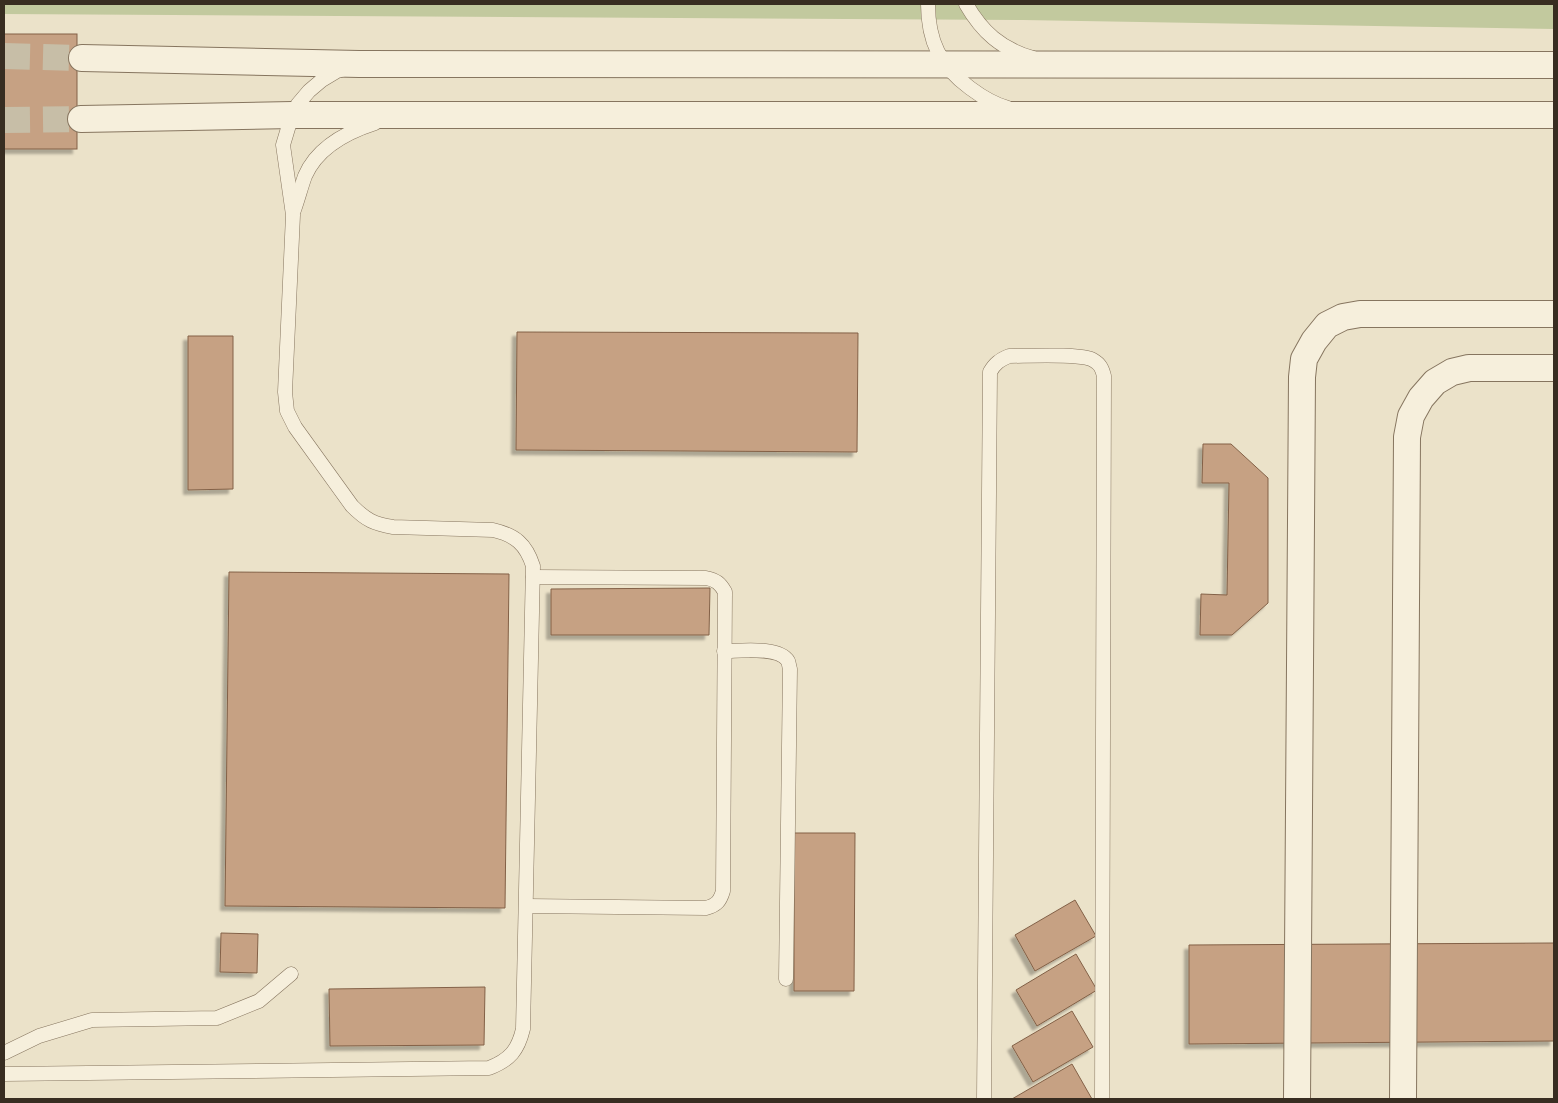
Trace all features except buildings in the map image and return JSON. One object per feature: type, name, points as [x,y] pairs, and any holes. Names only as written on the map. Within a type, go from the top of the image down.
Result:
[{"type":"street","points":[[82,58],[358,64],[1554,65]]},
{"type":"street","points":[[81,119],[292,115],[1554,115]]},
{"type":"street","points":[[1297,1099],[1302,377],[1304,359],[1314,340],[1327,325],[1343,317],[1360,314],[1554,314]]},
{"type":"street","points":[[1403,1099],[1407,437],[1411,416],[1421,398],[1435,382],[1452,372],[1469,368],[1554,368]]},
{"type":"lane","points":[[928,4],[931,34],[938,53],[955,77],[995,104],[1033,114]]},
{"type":"lane","points":[[966,4],[978,24],[990,37],[1010,49],[1056,64]]},
{"type":"lane","points":[[4,1074],[489,1068],[502,1063],[513,1054],[520,1041],[523,1029],[527,906],[533,578],[533,566],[529,555],[520,543],[508,533],[493,530],[393,527],[378,525],[363,517],[352,506],[295,427],[287,411],[285,392],[293,215],[283,145],[292,115],[309,91],[337,71],[358,64]]},
{"type":"lane","points":[[293,215],[306,174],[319,156],[333,142],[357,128],[399,115]]},
{"type":"lane","points":[[984,1099],[990,372],[994,364],[1009,356],[1084,356],[1097,362],[1102,368],[1104,376],[1102,1099]]},
{"type":"lane","points":[[527,906],[706,908],[715,906],[723,890],[725,592],[721,584],[706,578],[533,578]]},
{"type":"lane","points":[[724,651],[769,651],[780,654],[788,660],[790,669],[786,979]]},
{"type":"lane","points":[[4,1053],[40,1036],[92,1020],[217,1018],[259,1001],[291,974]]},
{"type":"green space","points":[[4,4],[1554,4],[1554,29],[1023,20],[4,14]]},
{"type":"tunnel","points":[[4,56],[82,58]]},
{"type":"tunnel","points":[[4,120],[81,119]]}]
